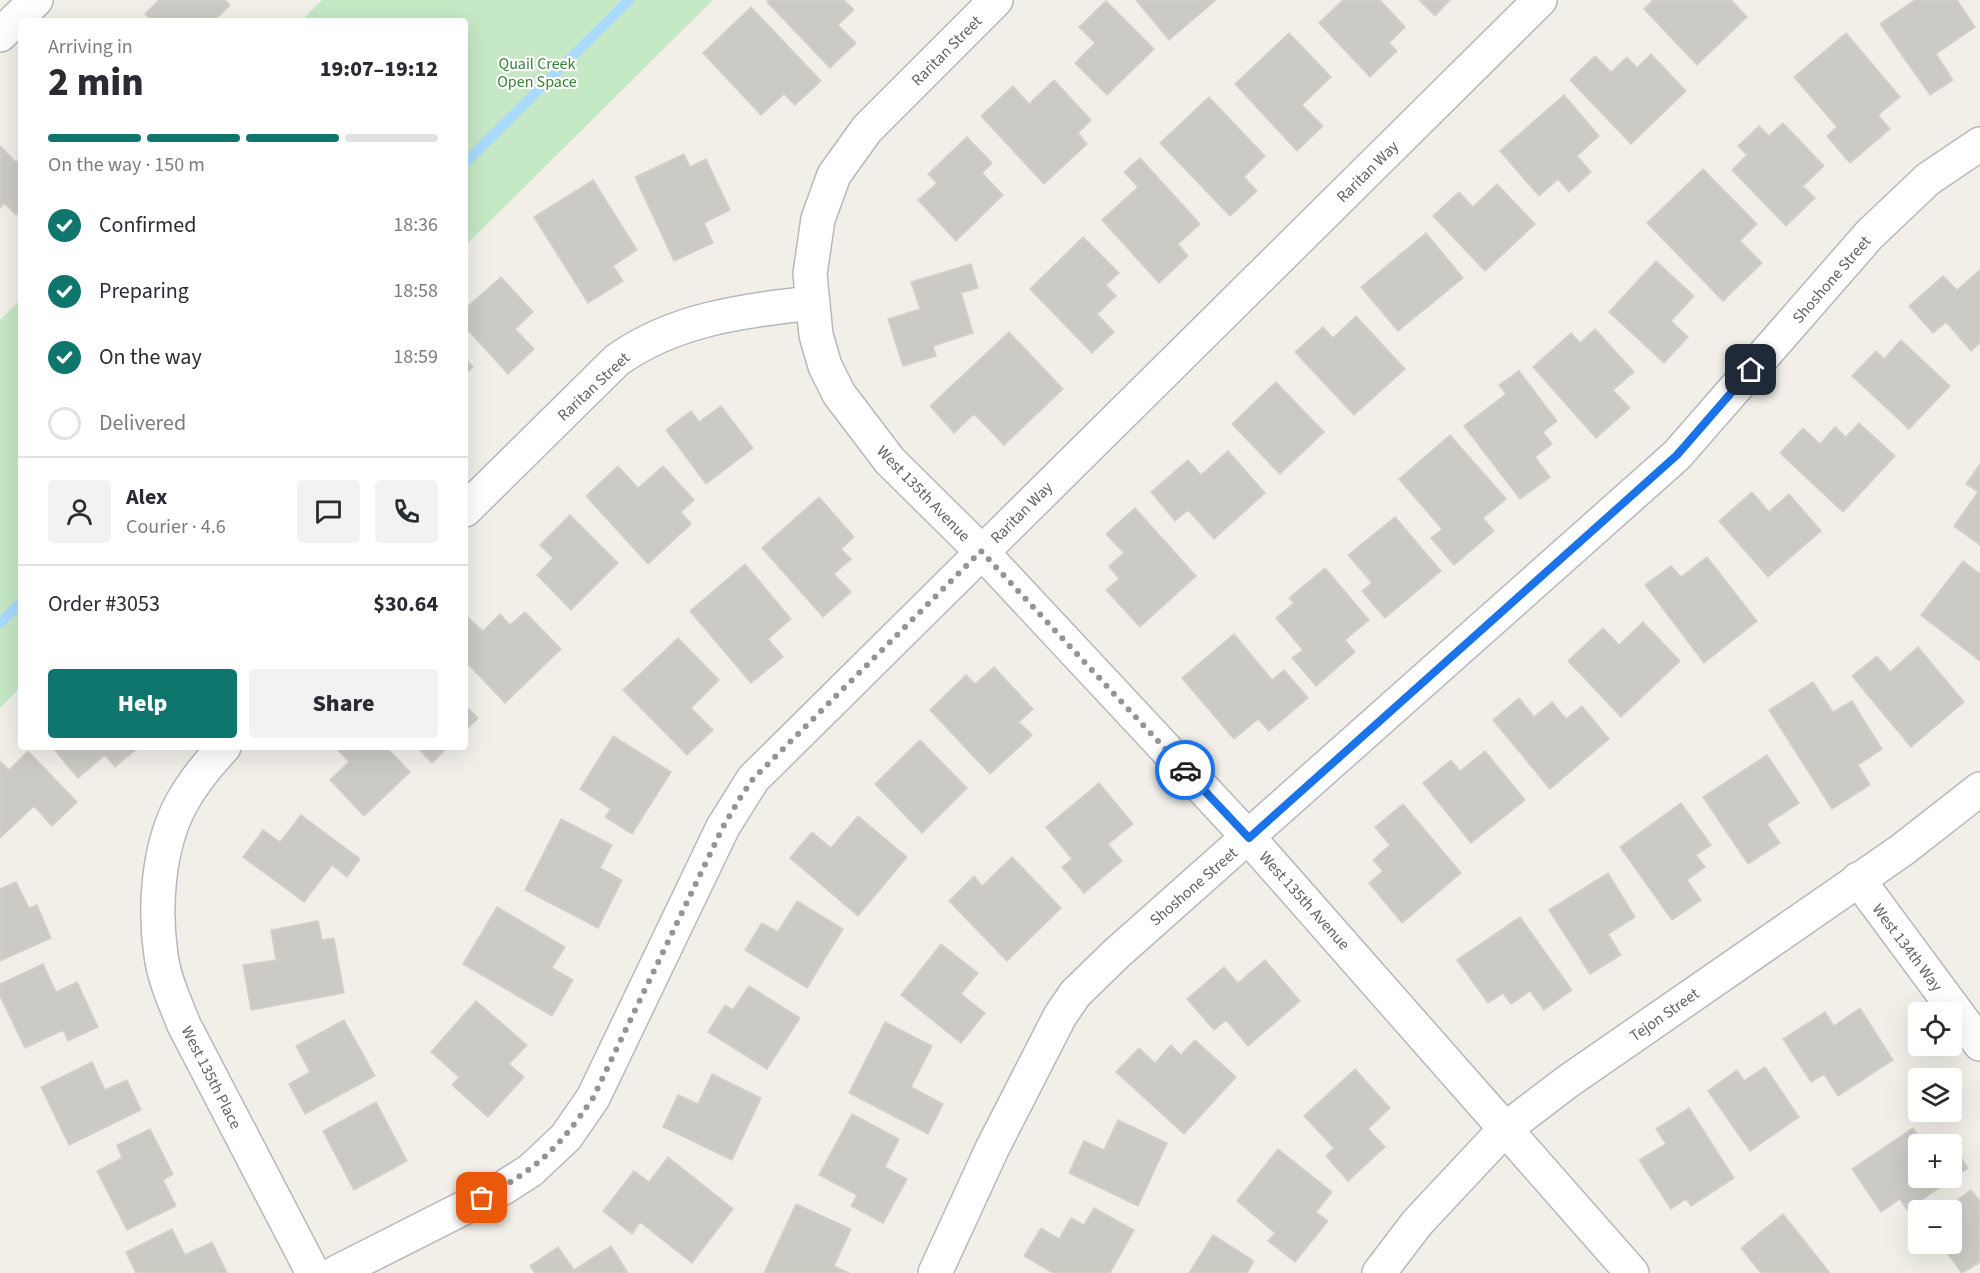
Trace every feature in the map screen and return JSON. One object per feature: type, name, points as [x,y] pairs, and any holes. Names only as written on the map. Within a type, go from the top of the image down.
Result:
[{"type":"street","points":[[0,35],[36,0]]},
{"type":"street","name":"Raritan Street","points":[[468,507],[617,360],[639,344],[674,329],[738,311],[811,303],[810,274],[818,219],[834,175],[867,129],[996,0]]},
{"type":"street","name":"Raritan Way","points":[[335,1273],[503,1188],[531,1170],[566,1137],[593,1098],[723,827],[753,779],[1540,0]]},
{"type":"street","name":"Shoshone Street","points":[[935,1273],[992,1149],[1060,1016],[1075,994],[1116,954],[1677,455],[1869,234],[1928,178],[1980,144]]},
{"type":"street","name":"West 135th Avenue","points":[[811,303],[825,366],[839,394],[890,461],[981,551],[1249,838],[1632,1273]]},
{"type":"street","name":"West 135th Place","points":[[222,750],[180,805],[169,832],[161,867],[160,956],[169,988],[184,1025],[313,1273]]},
{"type":"street","name":"Tejon Street","points":[[1379,1273],[1417,1223],[1504,1130],[1567,1082],[1902,850],[1980,789]]},
{"type":"street","name":"West 134th Way","points":[[1858,879],[1980,1044]]},
{"type":"green space","name":"Quail Creek Open Space","points":[[322,0],[713,0],[468,243],[468,18],[304,18]]},
{"type":"green space","points":[[18,302],[18,690],[0,708],[0,320]]},
{"type":"building","points":[[159,0],[225,0],[230,5],[217,18],[149,18],[145,14]]},
{"type":"building","points":[[769,0],[844,0],[854,10],[838,25],[856,43],[830,68],[767,2]]},
{"type":"building","points":[[1136,0],[1216,0],[1169,40]]},
{"type":"building","points":[[1343,0],[1380,0],[1405,27],[1389,43],[1397,51],[1370,77],[1319,23]]},
{"type":"building","points":[[1419,0],[1450,0],[1435,16]]},
{"type":"building","points":[[1653,0],[1731,0],[1747,17],[1697,65],[1644,9]]},
{"type":"building","points":[[1915,0],[1957,0],[1975,27],[1936,54],[1953,80],[1930,95],[1880,24]]},
{"type":"building","points":[[1106,1],[1154,49],[1107,95],[1075,63],[1095,43],[1079,27]]},
{"type":"building","points":[[751,7],[821,81],[795,105],[784,94],[761,115],[703,53]]},
{"type":"building","points":[[1289,33],[1331,77],[1302,105],[1323,126],[1297,151],[1235,84]]},
{"type":"building","points":[[1846,33],[1900,97],[1878,115],[1890,129],[1850,163],[1827,136],[1837,127],[1794,77]]},
{"type":"building","points":[[1651,54],[1686,91],[1631,144],[1570,80],[1595,56],[1611,72],[1627,57],[1637,68]]},
{"type":"building","points":[[1054,80],[1091,120],[1078,133],[1087,144],[1044,184],[981,116],[1013,86],[1029,104]]},
{"type":"building","points":[[1564,95],[1599,136],[1577,156],[1591,172],[1569,192],[1558,179],[1539,196],[1500,151]]},
{"type":"building","points":[[1209,97],[1265,156],[1244,177],[1257,191],[1230,216],[1160,143]]},
{"type":"building","points":[[1783,123],[1824,166],[1803,186],[1815,198],[1786,226],[1732,170],[1747,155],[1738,146],[1759,126],[1769,136]]},
{"type":"building","points":[[967,137],[992,163],[982,173],[1003,195],[956,241],[918,200],[937,183],[928,174]]},
{"type":"building","points":[[0,146],[16,162],[18,160],[18,213],[16,215],[4,203],[0,208]]},
{"type":"building","points":[[684,154],[690,167],[706,159],[730,210],[704,223],[713,243],[674,261],[635,177]]},
{"type":"building","points":[[1140,158],[1200,224],[1178,244],[1188,256],[1159,283],[1102,220],[1138,187],[1124,172]]},
{"type":"building","points":[[1703,169],[1757,224],[1740,241],[1762,263],[1723,301],[1647,223]]},
{"type":"building","points":[[593,180],[637,250],[613,266],[623,281],[588,303],[534,217]]},
{"type":"building","points":[[1497,184],[1535,224],[1485,271],[1433,216],[1459,192],[1473,207]]},
{"type":"building","points":[[1426,233],[1463,278],[1398,331],[1361,287]]},
{"type":"building","points":[[1083,237],[1119,273],[1106,285],[1116,296],[1097,314],[1114,332],[1092,353],[1030,289]]},
{"type":"building","points":[[1656,261],[1694,296],[1671,321],[1688,337],[1664,363],[1609,312]]},
{"type":"building","points":[[971,264],[978,288],[961,293],[973,333],[933,346],[936,356],[903,366],[888,319],[920,309],[911,282]]},
{"type":"building","points":[[1980,270],[1980,343],[1971,351],[1946,322],[1933,333],[1909,306],[1943,276],[1957,290]]},
{"type":"building","points":[[501,277],[533,312],[515,329],[534,349],[508,374],[468,330],[468,306]]},
{"type":"building","points":[[1356,316],[1405,369],[1354,415],[1295,352],[1323,327],[1333,338]]},
{"type":"building","points":[[1595,329],[1634,372],[1613,390],[1630,408],[1596,438],[1533,367],[1571,333],[1580,343]]},
{"type":"building","points":[[1009,332],[1063,389],[1004,445],[974,414],[954,433],[930,406]]},
{"type":"building","points":[[1901,340],[1950,386],[1909,429],[1852,376],[1876,351],[1884,359]]},
{"type":"building","points":[[468,361],[473,367],[468,372]]},
{"type":"building","points":[[1519,371],[1557,421],[1543,432],[1552,444],[1535,457],[1550,477],[1520,499],[1464,426],[1506,394],[1499,385]]},
{"type":"building","points":[[1276,382],[1324,432],[1280,474],[1232,424]]},
{"type":"building","points":[[721,406],[753,448],[706,484],[666,430],[691,411],[699,422]]},
{"type":"building","points":[[1859,423],[1895,456],[1843,512],[1780,453],[1803,428],[1820,444],[1835,427],[1846,437]]},
{"type":"building","points":[[1450,435],[1506,499],[1483,518],[1494,531],[1454,565],[1431,538],[1442,529],[1399,479]]},
{"type":"building","points":[[1228,451],[1265,493],[1214,539],[1188,510],[1175,521],[1151,492],[1188,460],[1201,475]]},
{"type":"building","points":[[1980,464],[1980,545],[1954,526],[1978,492],[1966,484]]},
{"type":"building","points":[[618,466],[638,488],[663,466],[694,500],[681,512],[691,524],[648,564],[586,496]]},
{"type":"building","points":[[1752,492],[1769,512],[1789,494],[1821,531],[1768,577],[1719,521]]},
{"type":"building","points":[[819,497],[854,537],[841,549],[851,559],[834,574],[851,592],[823,617],[762,548]]},
{"type":"building","points":[[1135,508],[1196,576],[1140,627],[1106,590],[1119,579],[1109,566],[1124,553],[1106,534]]},
{"type":"building","points":[[570,515],[618,563],[571,610],[537,575],[553,558],[540,545]]},
{"type":"building","points":[[1395,517],[1441,571],[1385,618],[1362,591],[1372,583],[1348,555]]},
{"type":"building","points":[[1707,557],[1757,621],[1704,663],[1645,585],[1671,566],[1681,577]]},
{"type":"building","points":[[1963,561],[1980,574],[1980,661],[1921,615]]},
{"type":"building","points":[[745,564],[791,619],[768,639],[783,657],[751,683],[690,611]]},
{"type":"building","points":[[1325,568],[1369,620],[1345,640],[1355,652],[1316,686],[1292,658],[1303,650],[1276,618],[1294,603],[1289,598]]},
{"type":"building","points":[[525,612],[561,649],[505,703],[468,664],[468,618],[483,631],[500,614],[510,625]]},
{"type":"building","points":[[1643,622],[1680,661],[1621,717],[1568,661],[1603,628],[1619,645]]},
{"type":"building","points":[[1234,634],[1272,680],[1284,670],[1308,698],[1269,731],[1258,719],[1234,739],[1182,678]]},
{"type":"building","points":[[678,638],[719,680],[691,708],[713,730],[687,755],[623,690]]},
{"type":"building","points":[[1918,647],[1964,702],[1911,747],[1852,676],[1877,656],[1890,672]]},
{"type":"building","points":[[994,667],[1033,709],[1019,722],[1032,735],[990,774],[930,710],[966,675],[975,684]]},
{"type":"building","points":[[1813,682],[1833,712],[1852,701],[1882,749],[1858,765],[1870,785],[1832,809],[1769,710]]},
{"type":"building","points":[[1519,698],[1534,717],[1552,702],[1566,719],[1582,706],[1609,739],[1550,789],[1493,720]]},
{"type":"building","points":[[468,708],[478,718],[468,728]]},
{"type":"building","points":[[613,736],[671,772],[632,834],[605,817],[611,809],[580,789]]},
{"type":"building","points":[[920,740],[967,788],[922,833],[875,784]]},
{"type":"building","points":[[55,750],[135,750],[115,767],[105,755],[78,778]]},
{"type":"building","points":[[338,750],[389,750],[410,772],[364,816],[330,780],[349,762]]},
{"type":"building","points":[[420,750],[445,750],[432,763]]},
{"type":"building","points":[[28,751],[77,802],[52,826],[34,806],[0,838],[0,761],[9,770]]},
{"type":"building","points":[[1485,751],[1525,800],[1471,843],[1423,783],[1451,760],[1460,771]]},
{"type":"building","points":[[1767,755],[1799,803],[1767,824],[1780,843],[1748,864],[1703,797]]},
{"type":"building","points":[[1099,783],[1133,824],[1108,844],[1122,861],[1084,893],[1062,867],[1072,859],[1046,827]]},
{"type":"building","points":[[1681,803],[1711,845],[1696,855],[1705,867],[1687,880],[1701,900],[1672,920],[1620,847]]},
{"type":"building","points":[[1403,804],[1461,873],[1402,923],[1369,883],[1383,871],[1373,860],[1390,845],[1375,827]]},
{"type":"building","points":[[301,815],[360,859],[347,877],[332,865],[304,902],[243,857],[263,830],[280,842]]},
{"type":"building","points":[[858,816],[907,857],[858,916],[790,858],[812,832],[831,848]]},
{"type":"building","points":[[561,819],[612,845],[600,868],[622,880],[598,928],[525,890]]},
{"type":"building","points":[[1012,857],[1061,908],[1007,961],[949,901],[974,876],[982,886]]},
{"type":"building","points":[[1608,873],[1635,917],[1608,934],[1621,955],[1590,974],[1549,910]]},
{"type":"building","points":[[16,882],[29,908],[37,905],[51,938],[0,961],[0,889]]},
{"type":"building","points":[[797,901],[843,929],[807,988],[745,950],[762,923],[778,932]]},
{"type":"building","points":[[497,907],[565,947],[552,968],[573,980],[552,1016],[463,964]]},
{"type":"building","points":[[1520,917],[1572,990],[1544,1010],[1530,991],[1511,1004],[1503,993],[1488,1003],[1457,960]]},
{"type":"building","points":[[318,921],[322,940],[334,938],[344,993],[251,1010],[243,965],[276,960],[271,930]]},
{"type":"building","points":[[941,944],[978,973],[961,994],[985,1013],[961,1043],[901,995]]},
{"type":"building","points":[[1265,960],[1300,1001],[1248,1046],[1226,1020],[1214,1030],[1187,999],[1224,967],[1238,983]]},
{"type":"building","points":[[43,964],[56,992],[77,982],[98,1027],[68,1041],[63,1030],[25,1048],[0,996],[0,984]]},
{"type":"building","points":[[749,986],[800,1018],[767,1069],[708,1032],[725,1005],[733,1010]]},
{"type":"building","points":[[476,1001],[527,1045],[509,1064],[524,1077],[488,1117],[452,1085],[459,1077],[431,1052]]},
{"type":"building","points":[[1860,1008],[1893,1060],[1838,1096],[1824,1074],[1811,1082],[1783,1039],[1825,1012],[1834,1026]]},
{"type":"building","points":[[344,1020],[375,1076],[305,1114],[289,1084],[310,1072],[296,1046]]},
{"type":"building","points":[[885,1022],[932,1046],[911,1087],[943,1104],[928,1134],[849,1093]]},
{"type":"building","points":[[1195,1040],[1236,1077],[1184,1134],[1116,1072],[1139,1048],[1155,1063],[1171,1045],[1181,1055]]},
{"type":"building","points":[[92,1062],[105,1090],[127,1080],[141,1110],[69,1145],[41,1087]]},
{"type":"building","points":[[1765,1067],[1799,1117],[1750,1151],[1708,1091],[1737,1070],[1744,1081]]},
{"type":"building","points":[[1355,1069],[1390,1108],[1368,1129],[1385,1147],[1348,1181],[1326,1156],[1334,1148],[1304,1116]]},
{"type":"building","points":[[712,1074],[761,1098],[732,1160],[663,1127],[678,1095],[698,1104]]},
{"type":"building","points":[[376,1102],[407,1161],[354,1190],[323,1131]]},
{"type":"building","points":[[1689,1108],[1734,1178],[1691,1206],[1686,1199],[1671,1209],[1639,1160],[1666,1144],[1656,1129]]},
{"type":"building","points":[[852,1114],[899,1139],[885,1167],[907,1179],[883,1223],[851,1206],[857,1195],[819,1175]]},
{"type":"building","points":[[1118,1120],[1167,1143],[1138,1206],[1069,1173],[1084,1141],[1104,1150]]},
{"type":"building","points":[[1913,1128],[1917,1134],[1908,1134],[1908,1188],[1939,1188],[1922,1200],[1908,1200],[1907,1210],[1900,1199],[1881,1212],[1852,1169]]},
{"type":"building","points":[[150,1129],[173,1174],[163,1180],[176,1206],[127,1230],[97,1171],[122,1158],[117,1145]]},
{"type":"building","points":[[1278,1149],[1332,1192],[1316,1212],[1328,1221],[1295,1262],[1268,1241],[1275,1233],[1237,1201]]},
{"type":"building","points":[[668,1157],[733,1209],[692,1263],[640,1222],[632,1234],[603,1211],[634,1171],[649,1182]]},
{"type":"building","points":[[1962,1159],[1968,1168],[1962,1172]]},
{"type":"building","points":[[1971,1190],[1980,1201],[1980,1262],[1962,1273],[1948,1254],[1962,1254],[1962,1200],[1958,1200]]},
{"type":"building","points":[[796,1204],[851,1229],[834,1266],[849,1273],[764,1273]]},
{"type":"building","points":[[1094,1208],[1134,1230],[1110,1273],[1053,1273],[1024,1256],[1041,1228],[1059,1239],[1071,1218],[1084,1225]]},
{"type":"building","points":[[1783,1214],[1830,1273],[1761,1273],[1741,1248]]},
{"type":"building","points":[[172,1229],[185,1255],[212,1242],[227,1273],[136,1273],[126,1252]]},
{"type":"building","points":[[1213,1235],[1254,1261],[1247,1273],[1189,1273]]},
{"type":"building","points":[[611,1246],[628,1273],[535,1273],[530,1266],[558,1247],[574,1270]]},
{"type":"waterway","points":[[468,160],[629,0]]},
{"type":"waterway","points":[[0,623],[18,605]]},
{"type":"way so far","points":[[482,1198],[531,1170],[566,1137],[593,1098],[723,827],[753,779],[981,551],[1185,770]]},
{"type":"route","points":[[1185,770],[1249,838],[1677,455],[1751,370]]}]
